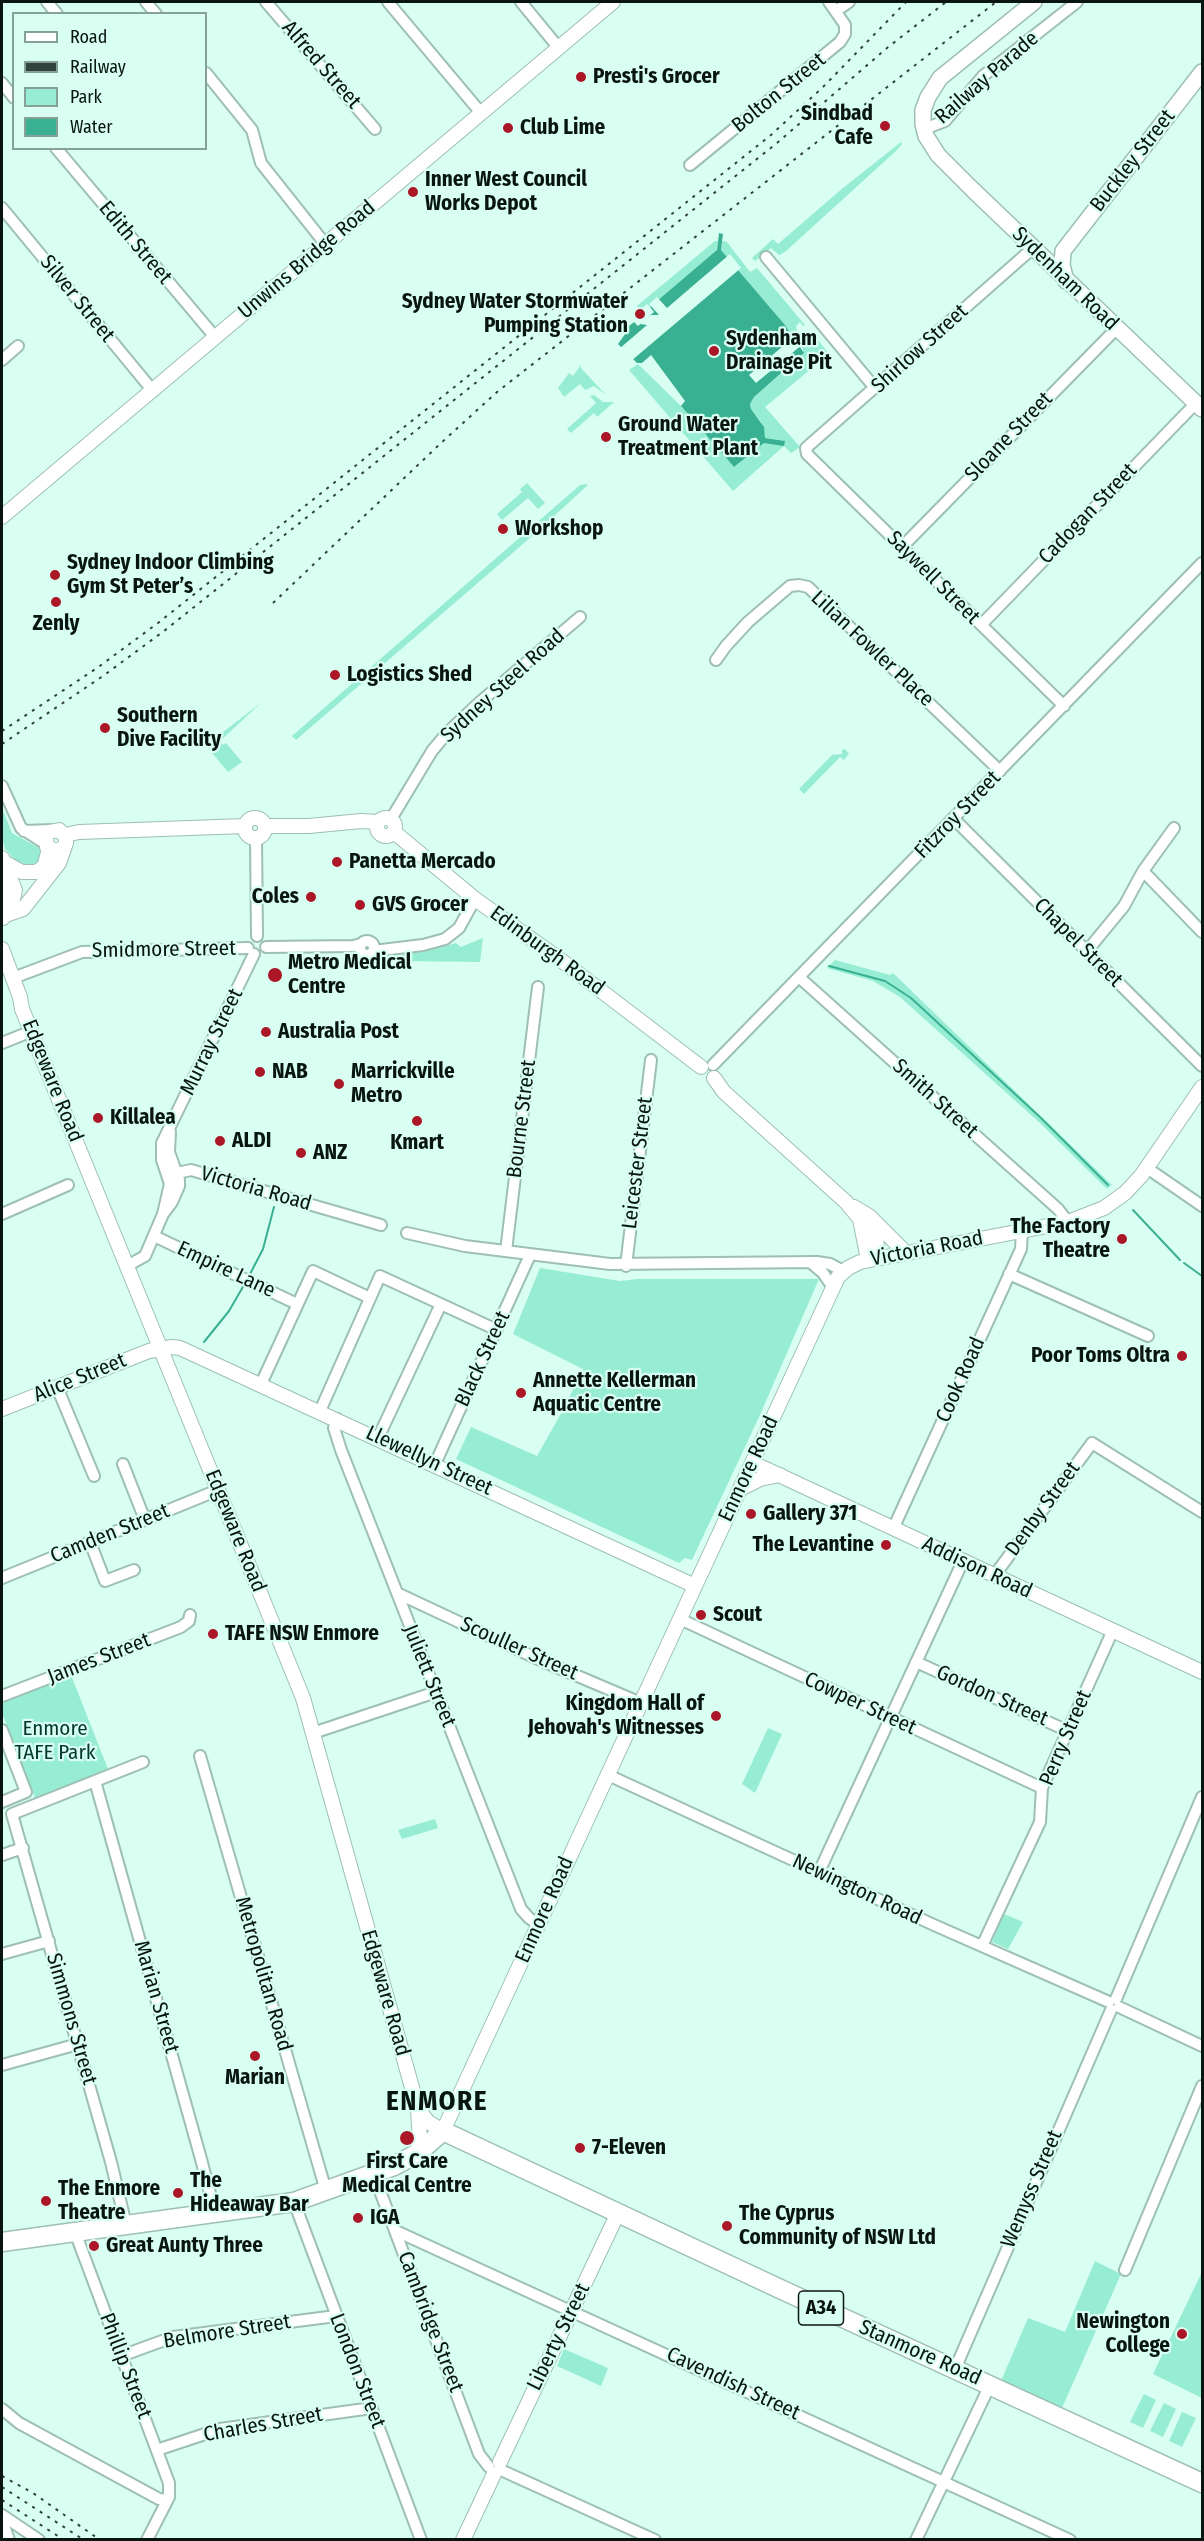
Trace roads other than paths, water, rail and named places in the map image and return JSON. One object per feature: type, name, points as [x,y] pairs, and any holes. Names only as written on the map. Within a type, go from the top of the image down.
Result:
[{"type":"highway","name":"Enmore Road","points":[[2,2242],[294,2202],[374,2175],[418,2153],[443,2131]]},
{"type":"highway","name":"Stanmore Road","points":[[443,2131],[1203,2483]]},
{"type":"main road","name":"Unwins Bridge Road","points":[[2,517],[613,2]]},
{"type":"main road","name":"Railway Parade","points":[[931,145],[924,129],[925,103],[940,78],[1034,2]]},
{"type":"main road","name":"Buckley Street","points":[[1063,251],[1203,72]]},
{"type":"main road","name":"Sydenham Road","points":[[931,145],[1034,250],[1199,406]]},
{"type":"main road","points":[[1034,250],[1051,255],[1063,251],[1062,265],[1066,281]]},
{"type":"main road","points":[[245,826],[249,819],[255,817],[261,819],[266,826]]},
{"type":"main road","points":[[266,826],[309,826],[361,821],[388,824]]},
{"type":"main road","name":"Edinburgh Road","points":[[388,824],[475,899],[709,1070],[724,1092],[846,1202],[860,1219],[874,1259]]},
{"type":"main road","points":[[245,826],[248,834],[256,838],[262,836],[266,826]]},
{"type":"main road","points":[[5,874],[36,872],[44,867],[55,841],[79,832],[245,826]]},
{"type":"main road","points":[[3,912],[23,909],[59,863],[55,841]]},
{"type":"main road","points":[[5,874],[27,890],[51,873]]},
{"type":"main road","points":[[3,912],[12,904],[5,874]]},
{"type":"main road","points":[[2,949],[20,1005]]},
{"type":"main road","points":[[2,965],[20,1005]]},
{"type":"main road","name":"Edgeware Road","points":[[20,1005],[303,1698],[418,2109],[420,2141],[418,2153]]},
{"type":"main road","name":"Victoria Road","points":[[843,1271],[853,1264],[874,1259],[1068,1222],[1086,1216],[1115,1201],[1133,1186],[1148,1168],[1203,1087]]},
{"type":"main road","name":"Edinburgh Road","points":[[846,1202],[861,1211],[875,1234],[874,1259]]},
{"type":"main road","points":[[861,1211],[906,1253]]},
{"type":"main road","name":"Enmore Road","points":[[443,2131],[753,1463],[832,1286],[843,1271]]},
{"type":"main road","name":"Llewellyn Street","points":[[160,1348],[180,1348],[261,1384],[695,1586]]},
{"type":"main road","name":"Alice Street","points":[[2,1409],[160,1348]]},
{"type":"main road","name":"Addison Road","points":[[753,1463],[1202,1671]]},
{"type":"main road","points":[[740,1489],[760,1479],[780,1475]]},
{"type":"main road","points":[[418,2109],[431,2125],[443,2131]]},
{"type":"main road","name":"Liberty Street","points":[[463,2540],[618,2213]]},
{"type":"street","name":"Alfred Street","points":[[266,2],[375,129]]},
{"type":"street","points":[[388,2],[481,113]]},
{"type":"street","points":[[520,2],[558,47]]},
{"type":"street","points":[[832,6],[849,2]]},
{"type":"street","name":"Railway Parade","points":[[924,129],[945,121],[983,76],[1077,2]]},
{"type":"street","name":"Bolton Street","points":[[690,165],[840,42],[846,28],[832,6]]},
{"type":"street","points":[[207,74],[252,130],[261,163],[326,245]]},
{"type":"street","points":[[2,84],[12,96]]},
{"type":"street","name":"Edith Street","points":[[58,150],[215,337]]},
{"type":"street","name":"Silver Street","points":[[3,214],[153,391]]},
{"type":"street","name":"Shirlow Street","points":[[806,448],[1034,250]]},
{"type":"street","points":[[766,257],[875,388]]},
{"type":"street","name":"Sloane Street","points":[[902,547],[1117,328]]},
{"type":"street","points":[[2,360],[18,346]]},
{"type":"street","name":"Cadogan Street","points":[[981,625],[1199,406]]},
{"type":"street","name":"Saywell Street","points":[[806,448],[807,454],[1064,706]]},
{"type":"street","name":"Fitzroy Street","points":[[709,1070],[1203,563]]},
{"type":"street","name":"Lilian Fowler Place","points":[[716,660],[748,622],[790,586],[808,587],[1000,771]]},
{"type":"street","name":"Sydney Steel Road","points":[[388,824],[432,751],[447,734],[480,702],[580,617]]},
{"type":"street","points":[[2,786],[15,820],[24,831],[55,841]]},
{"type":"street","name":"Chapel Street","points":[[954,819],[1203,1066]]},
{"type":"street","points":[[1087,951],[1124,906],[1143,871],[1174,828]]},
{"type":"street","points":[[256,838],[257,936]]},
{"type":"street","points":[[1143,871],[1203,932]]},
{"type":"street","name":"Smidmore Street","points":[[266,947],[423,945],[446,939],[459,928],[475,899]]},
{"type":"street","points":[[257,936],[262,939],[266,947],[263,952],[251,951],[249,940],[257,936]]},
{"type":"street","name":"Smidmore Street","points":[[13,978],[82,952],[251,951]]},
{"type":"street","name":"Murray Street","points":[[172,1174],[160,1151],[162,1143],[251,951]]},
{"type":"street","name":"Smith Street","points":[[800,978],[1058,1209],[1068,1222]]},
{"type":"street","name":"Bourne Street","points":[[506,1251],[538,987]]},
{"type":"street","points":[[2,1043],[32,1031]]},
{"type":"street","name":"Leicester Street","points":[[626,1266],[651,1060]]},
{"type":"street","points":[[1148,1168],[1203,1206]]},
{"type":"street","name":"Victoria Road","points":[[127,1266],[143,1259],[163,1214],[172,1174],[190,1170],[381,1225]]},
{"type":"street","points":[[2,1214],[68,1185]]},
{"type":"street","name":"Cook Road","points":[[893,1529],[1022,1249],[1022,1230]]},
{"type":"street","name":"Victoria Road","points":[[407,1233],[465,1246],[626,1266],[810,1262],[830,1264],[843,1271]]},
{"type":"street","name":"Empire Lane","points":[[154,1236],[297,1304]]},
{"type":"street","name":"Black Street","points":[[435,1464],[530,1255]]},
{"type":"street","points":[[810,1262],[832,1286]]},
{"type":"street","points":[[261,1384],[313,1271],[370,1298]]},
{"type":"street","points":[[1009,1274],[1148,1336]]},
{"type":"street","points":[[320,1411],[380,1276],[496,1330]]},
{"type":"street","points":[[378,1438],[441,1304]]},
{"type":"street","points":[[57,1387],[94,1476]]},
{"type":"street","name":"Juliett Street","points":[[338,1419],[334,1428],[521,1909],[539,1925]]},
{"type":"street","name":"Denby Street","points":[[994,1576],[1092,1443],[1203,1512]]},
{"type":"street","points":[[123,1464],[145,1520]]},
{"type":"street","name":"Camden Street","points":[[2,1578],[218,1490]]},
{"type":"street","points":[[90,1542],[105,1581],[134,1570]]},
{"type":"street","points":[[819,1872],[963,1561]]},
{"type":"street","name":"Scouller Street","points":[[397,1593],[540,1660],[641,1703]]},
{"type":"street","name":"James Street","points":[[2,1696],[181,1627],[189,1621],[190,1615]]},
{"type":"street","name":"Cowper Street","points":[[680,1619],[1042,1788]]},
{"type":"street","name":"Perry Street","points":[[982,1946],[1040,1822],[1042,1788],[1113,1630]]},
{"type":"street","name":"Gordon Street","points":[[916,1662],[1068,1731]]},
{"type":"street","points":[[313,1733],[436,1692]]},
{"type":"street","points":[[2,1730],[26,1792],[2,1802]]},
{"type":"street","name":"Metropolitan Road","points":[[200,1756],[326,2191]]},
{"type":"street","points":[[95,1781],[143,1762]]},
{"type":"street","name":"Newington Road","points":[[608,1775],[1200,2044]]},
{"type":"street","name":"Simmons Street","points":[[95,1781],[12,1814],[78,2044],[126,2225]]},
{"type":"street","name":"Marian Street","points":[[95,1781],[201,2158],[214,2213]]},
{"type":"street","name":"Wemyss Street","points":[[955,2369],[1203,1797]]},
{"type":"street","points":[[2,1856],[23,1848]]},
{"type":"street","points":[[2,1954],[49,1941]]},
{"type":"street","points":[[1200,2044],[1203,2031]]},
{"type":"street","points":[[2,2065],[78,2044]]},
{"type":"street","points":[[1125,2270],[1203,2086]]},
{"type":"street","name":"Cambridge Street","points":[[374,2175],[479,2454],[496,2469]]},
{"type":"street","name":"London Street","points":[[294,2202],[421,2540]]},
{"type":"street","name":"Cavendish Street","points":[[396,2231],[1070,2540]]},
{"type":"street","name":"Phillip Street","points":[[75,2232],[169,2483],[167,2500]]},
{"type":"street","name":"Belmore Street","points":[[121,2356],[173,2337],[336,2316]]},
{"type":"street","points":[[916,2540],[990,2385]]},
{"type":"street","name":"Charles Street","points":[[157,2450],[220,2429],[372,2408]]},
{"type":"street","points":[[2,2409],[19,2423],[159,2499],[167,2500],[147,2540]]},
{"type":"street","points":[[496,2469],[655,2540]]},
{"type":"street","points":[[2,2515],[39,2540]]},
{"type":"street","points":[[2,2520],[9,2540]]},
{"type":"water","name":"Sydenham Drainage Pit","points":[[719,233],[723,234],[721,250],[785,325],[804,353],[754,397],[750,404],[764,427],[765,438],[785,441],[784,446],[764,443],[734,467],[681,406],[685,401],[651,355],[642,363],[637,363],[618,344],[628,330],[619,329],[619,326],[629,326],[634,322],[638,326],[654,312],[650,307],[717,250]]},
{"type":"waterway","points":[[829,966],[885,981],[911,998],[1042,1119],[1108,1185]]},
{"type":"waterway","points":[[249,1276],[263,1249],[274,1207]]},
{"type":"waterway","points":[[1133,1210],[1180,1260]]},
{"type":"waterway","points":[[1184,1263],[1202,1276]]},
{"type":"waterway","points":[[204,1342],[229,1311],[244,1285]]},
{"type":"railway","points":[[2,731],[97,668],[158,623],[771,135],[823,87],[906,2]]},
{"type":"railway","points":[[2,744],[103,676],[164,631],[777,143],[887,48],[946,2]]},
{"type":"railway","points":[[273,603],[497,392],[996,2]]},
{"type":"railway","points":[[2,2476],[33,2493],[100,2540]]},
{"type":"railway","points":[[2,2487],[84,2540]]},
{"type":"railway","points":[[2,2500],[64,2540]]},
{"type":"place","name":"Presti's Grocer","points":[[581,77]]},
{"type":"place","name":"Sindbad Cafe","points":[[885,126]]},
{"type":"place","name":"Club Lime","points":[[508,128]]},
{"type":"place","name":"Inner West Council Works Depot","points":[[413,192]]},
{"type":"place","name":"Sydney Water Stormwater Pumping Station","points":[[640,314]]},
{"type":"place","name":"Sydenham Drainage Pit","points":[[714,351]]},
{"type":"place","name":"Ground Water Treatment Plant","points":[[606,437]]},
{"type":"place","name":"Workshop","points":[[503,529]]},
{"type":"place","name":"Sydney Indoor Climbing Gym St Peter’s","points":[[55,575]]},
{"type":"place","name":"Zenly","points":[[56,602]]},
{"type":"place","name":"Logistics Shed","points":[[335,675]]},
{"type":"place","name":"Southern Dive Facility","points":[[105,728]]},
{"type":"place","name":"Panetta Mercado","points":[[337,862]]},
{"type":"place","name":"Coles","points":[[311,897]]},
{"type":"place","name":"GVS Grocer","points":[[360,905]]},
{"type":"place","name":"Metro Medical Centre","points":[[275,975]]},
{"type":"place","name":"Australia Post","points":[[266,1032]]},
{"type":"place","name":"NAB","points":[[260,1072]]},
{"type":"place","name":"Marrickville Metro","points":[[339,1084]]},
{"type":"place","name":"Killalea","points":[[98,1118]]},
{"type":"place","name":"Kmart","points":[[417,1121]]},
{"type":"place","name":"ALDI","points":[[220,1141]]},
{"type":"place","name":"ANZ","points":[[301,1153]]},
{"type":"place","name":"The Factory Theatre","points":[[1122,1239]]},
{"type":"place","name":"Poor Toms Oltra","points":[[1182,1356]]},
{"type":"place","name":"Annette Kellerman Aquatic Centre","points":[[521,1393]]},
{"type":"place","name":"Gallery 371","points":[[751,1514]]},
{"type":"place","name":"The Levantine","points":[[886,1545]]},
{"type":"place","name":"Scout","points":[[701,1615]]},
{"type":"place","name":"TAFE NSW Enmore","points":[[213,1634]]},
{"type":"place","name":"Kingdom Hall of Jehovah's Witnesses","points":[[716,1716]]},
{"type":"place","name":"Marian","points":[[255,2056]]},
{"type":"place","name":"First Care Medical Centre","points":[[407,2138]]},
{"type":"place","name":"7-Eleven","points":[[580,2148]]},
{"type":"place","name":"The Hideaway Bar","points":[[178,2193]]},
{"type":"place","name":"The Enmore Theatre","points":[[46,2201]]},
{"type":"place","name":"IGA","points":[[358,2218]]},
{"type":"place","name":"The Cyprus Community of NSW Ltd","points":[[727,2226]]},
{"type":"place","name":"Great Aunty Three","points":[[94,2246]]},
{"type":"place","name":"Newington College","points":[[1182,2334]]},
{"type":"district","name":"ENMORE","points":[[437,2102]]},
{"type":"park label","name":"Enmore TAFE Park","points":[[55,1741]]}]
